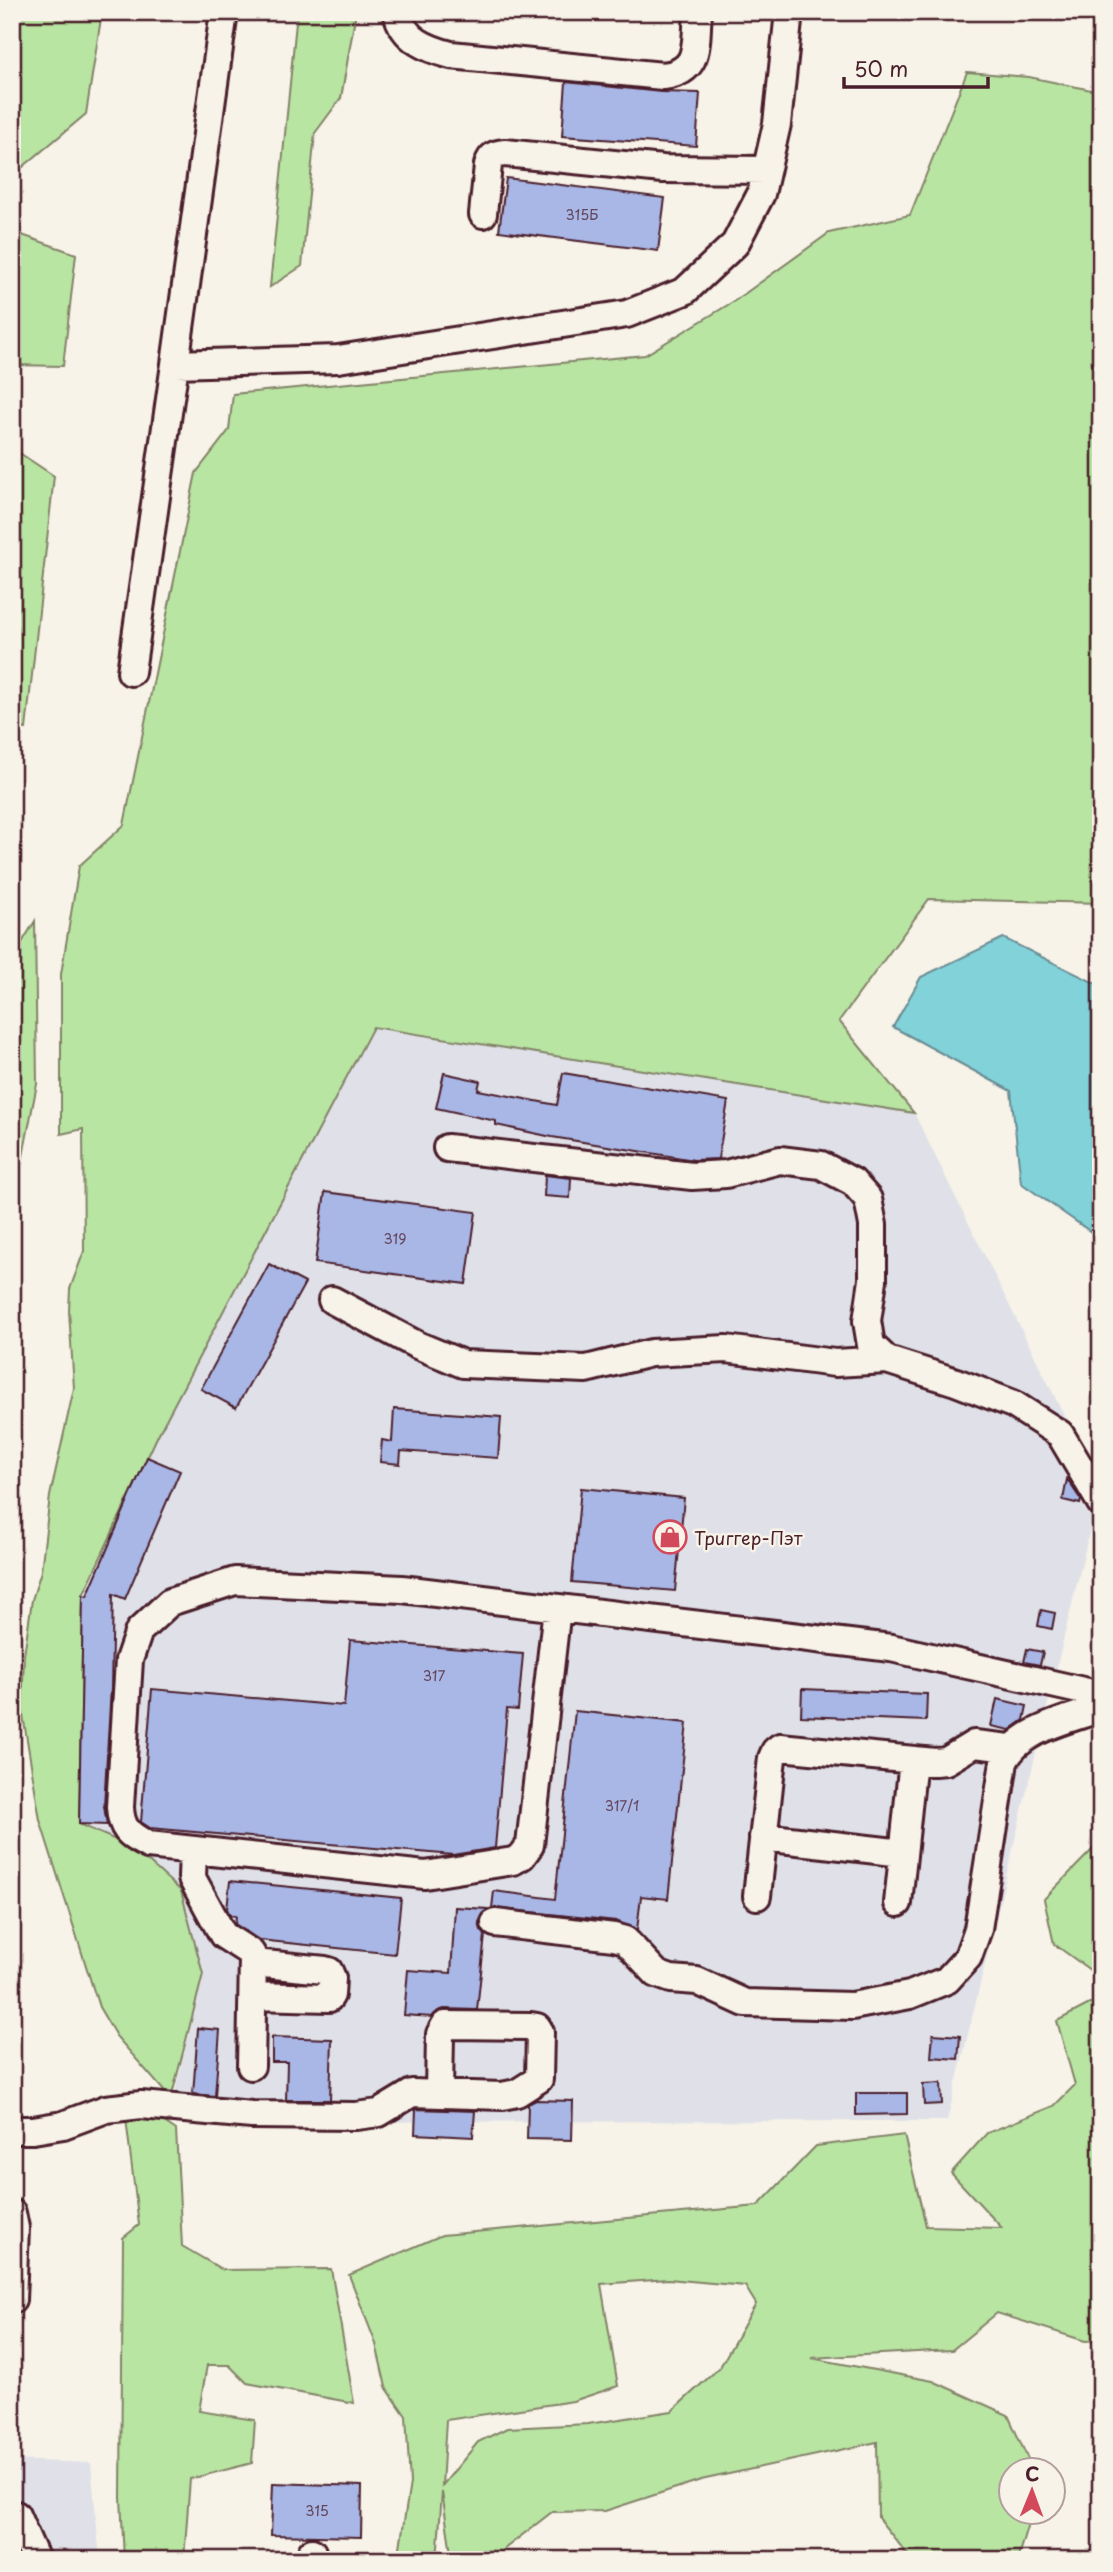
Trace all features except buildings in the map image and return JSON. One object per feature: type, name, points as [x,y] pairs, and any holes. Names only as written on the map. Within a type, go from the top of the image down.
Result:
[{"type":"lane","points":[[131,672],[225,12]]},
{"type":"lane","points":[[397,12],[409,34],[425,48],[451,55],[663,76],[678,75],[690,66],[698,12]]},
{"type":"lane","points":[[175,364],[338,359],[626,314],[685,291],[735,244],[761,194],[776,124],[789,12]]},
{"type":"lane","points":[[483,215],[488,166],[495,154],[663,169],[766,170]]},
{"type":"lane","points":[[447,1148],[692,1176],[726,1174],[780,1160],[821,1165],[853,1182],[867,1199],[873,1225],[873,1280],[867,1321],[871,1345],[887,1360]]},
{"type":"lane","points":[[332,1300],[417,1345],[464,1364],[586,1369],[651,1353],[726,1349],[835,1363],[887,1360],[1013,1404],[1060,1434],[1101,1503]]},
{"type":"lane","points":[[557,1608],[530,1845],[522,1856],[513,1861],[425,1875],[148,1845],[131,1836],[121,1824],[129,1660],[139,1631],[170,1602],[235,1581],[402,1589],[891,1648],[1101,1695]]},
{"type":"lane","points":[[495,1923],[625,1940],[657,1974],[671,1979],[697,1981],[745,2003],[852,2006],[910,1995],[947,1980],[968,1958],[978,1929],[1004,1762],[1010,1748],[1041,1729],[1101,1708]]},
{"type":"lane","points":[[757,1896],[772,1758],[780,1746],[946,1761],[974,1744],[1010,1748]]},
{"type":"lane","points":[[898,1903],[913,1760]]},
{"type":"lane","points":[[764,1837],[903,1853]]},
{"type":"lane","points":[[193,1850],[192,1878],[223,1935],[251,1953],[254,1963],[251,2066]]},
{"type":"lane","points":[[253,1996],[325,1998],[331,1995],[332,1991],[329,1971],[254,1963]]},
{"type":"lane","points":[[12,2130],[43,2129],[106,2109],[141,2105],[252,2115],[356,2116],[379,2113],[412,2093],[439,2094]]},
{"type":"lane","points":[[12,2213],[15,2228],[12,2300]]},
{"type":"lane","points":[[16,2515],[36,2560]]},
{"type":"shaded area","points":[[373,1027],[914,1113],[1100,1488],[947,2121],[168,2122],[203,1974],[181,1891],[76,1827],[80,1606],[158,1435]]},
{"type":"shaded area","points":[[12,2460],[91,2463],[100,2560],[12,2560]]},
{"type":"green space","points":[[12,12],[102,12],[86,114],[12,176]]},
{"type":"green space","points":[[297,12],[356,12],[341,98],[315,133],[302,266],[270,287]]},
{"type":"green space","points":[[967,72],[1029,77],[1101,92],[1101,903],[929,899],[839,1021],[914,1113],[373,1027],[158,1435],[83,1595],[79,1824],[132,1847],[181,1891],[203,1974],[171,2099],[116,2036],[99,2007],[40,1820],[22,1709],[24,1655],[32,1600],[41,1571],[50,1496],[74,1388],[70,1289],[84,1251],[83,1129],[61,1134],[61,974],[79,866],[124,825],[196,473],[229,430],[233,394],[645,355],[736,300],[829,233],[910,215]]},
{"type":"green space","points":[[12,202],[19,234],[76,254],[63,366],[12,365]]},
{"type":"green space","points":[[12,448],[54,476],[26,729],[12,726]]},
{"type":"green space","points":[[35,921],[37,1084],[12,1213],[12,959]]},
{"type":"green space","points":[[1101,1841],[1101,1978],[1054,1944],[1044,1899]]},
{"type":"green space","points":[[1101,1998],[1101,2340],[1085,2341],[997,2313],[952,2350],[811,2358],[933,2381],[1008,2415],[1027,2456],[998,2456],[998,2526],[1027,2526],[1017,2560],[912,2560],[878,2518],[877,2442],[701,2480],[605,2511],[552,2512],[490,2560],[452,2560],[442,2492],[437,2560],[398,2560],[410,2483],[406,2416],[386,2387],[376,2344],[349,2275],[442,2235],[758,2206],[816,2146],[904,2135],[926,2226],[1002,2228],[951,2173],[987,2133],[1054,2106],[1075,2085],[1057,2021]],"holes":[[[668,2279],[745,2286],[756,2304],[720,2367],[672,2411],[588,2424],[507,2428],[478,2442],[442,2486],[446,2420],[573,2401],[618,2386],[601,2284]]]},
{"type":"green space","points":[[123,2094],[176,2130],[182,2246],[223,2270],[331,2269],[354,2403],[247,2383],[229,2365],[207,2365],[199,2411],[255,2420],[252,2463],[190,2479],[184,2560],[124,2560],[121,2497],[123,2238],[139,2225]]},
{"type":"water","points":[[1003,938],[1101,986],[1101,1239],[1021,1183],[1011,1091],[893,1027],[921,977]]},
{"type":"place","name":"Триггер-Пэт","points":[[670,1537]]}]
